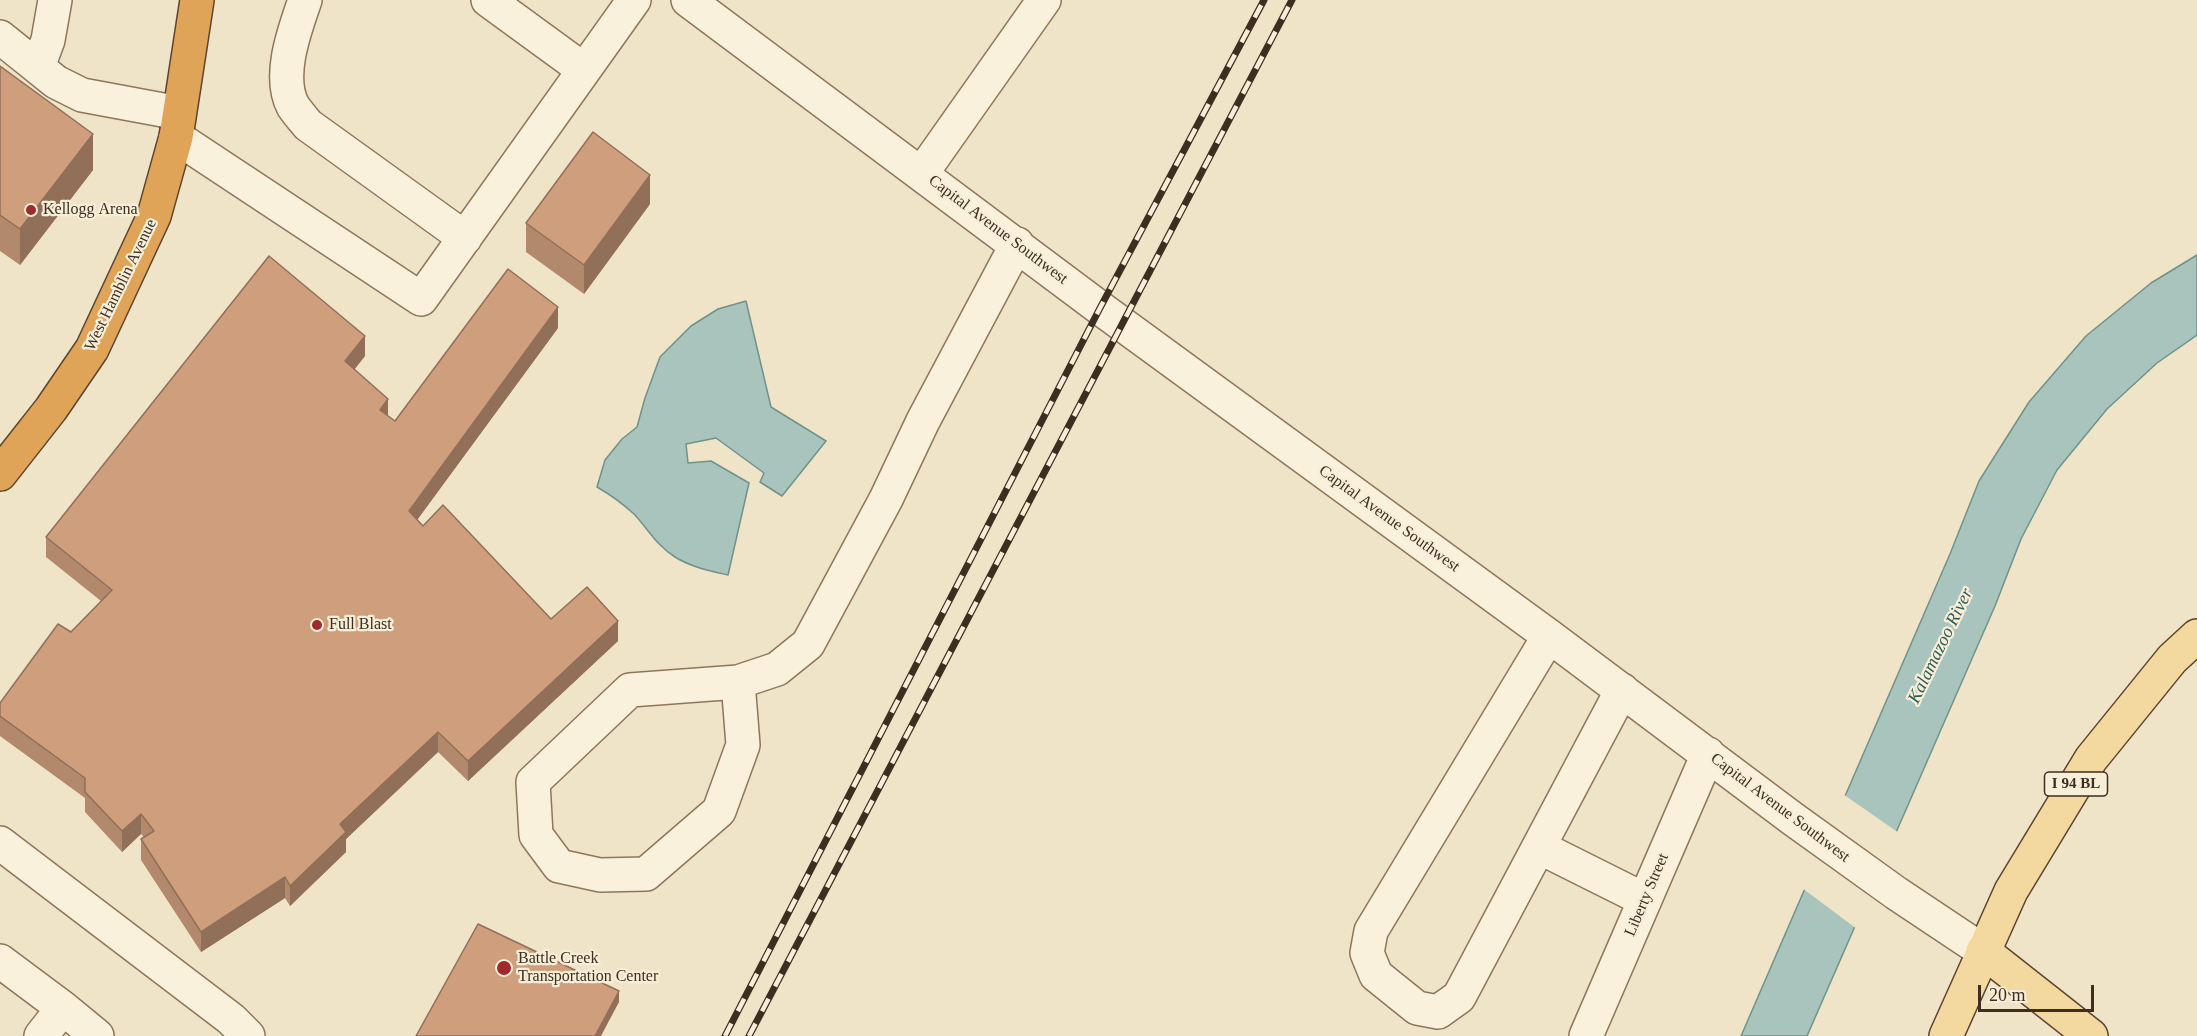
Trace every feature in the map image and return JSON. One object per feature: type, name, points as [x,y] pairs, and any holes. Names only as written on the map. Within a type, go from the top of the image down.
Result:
[{"type":"highway","name":"West Hamblin Avenue","points":[[0,474],[51,409],[92,350],[154,216],[178,125],[197,0]]},
{"type":"main road","name":"I 94 BL","points":[[1946,1036],[2011,891],[2091,759],[2172,659],[2197,636]]},
{"type":"main road","name":"Capital Avenue Southwest","points":[[1983,951],[2091,1036]]},
{"type":"street","points":[[38,67],[48,40],[55,0]]},
{"type":"street","points":[[305,0],[291,43],[287,80],[292,105],[308,125],[465,238]]},
{"type":"street","points":[[488,0],[584,70]]},
{"type":"street","points":[[0,36],[56,82],[82,95],[178,125],[421,299],[634,0]]},
{"type":"street","name":"Capital Avenue Southwest","points":[[687,0],[1107,313],[1622,690],[1793,819],[1896,893],[1983,951]]},
{"type":"street","points":[[922,173],[1044,0]]},
{"type":"street","points":[[738,682],[743,745],[719,812],[646,874],[600,875],[558,866],[536,835],[533,782],[630,690],[738,682],[777,669],[808,644],[886,500],[923,421],[1017,244]]},
{"type":"street","points":[[1549,636],[1371,931],[1367,953],[1376,975],[1417,1008],[1438,1012],[1459,997],[1622,690]]},
{"type":"street","name":"Liberty Street","points":[[1586,1036],[1708,754]]},
{"type":"street","points":[[0,843],[231,1019],[248,1036]]},
{"type":"street","points":[[1539,847],[1645,900]]},
{"type":"street","points":[[0,961],[97,1036]]},
{"type":"street","points":[[41,1036],[63,1008]]},
{"type":"water","name":"Kalamazoo River","points":[[2197,255],[2197,335],[2157,363],[2107,409],[2057,470],[2021,539],[1995,606],[1807,1036],[1741,1036],[1950,554],[1979,481],[2029,402],[2086,336],[2151,283]]},
{"type":"water","points":[[746,301],[771,407],[826,441],[782,496],[760,482],[764,473],[716,438],[686,444],[688,463],[711,461],[749,483],[728,575],[694,566],[669,553],[634,514],[597,487],[605,460],[622,439],[637,427],[660,357],[691,326],[718,309]]},
{"type":"pier","points":[[1843,794],[1899,833],[1857,929],[1802,888]]},
{"type":"building","name":"Kellogg Arena","points":[[0,66],[93,134],[20,229],[0,215]]},
{"type":"building","points":[[593,132],[650,175],[584,265],[526,223]]},
{"type":"building","name":"Full Blast","points":[[269,256],[365,336],[345,361],[388,399],[380,410],[395,421],[508,269],[558,307],[409,511],[423,526],[443,505],[551,619],[587,587],[618,621],[468,761],[438,732],[340,824],[346,832],[290,886],[285,877],[201,932],[141,839],[154,831],[141,814],[122,831],[85,792],[85,778],[0,716],[0,703],[58,624],[71,632],[112,590],[46,537]]},
{"type":"building","name":"Battle Creek Transportation Center","points":[[478,924],[619,991],[595,1036],[416,1036]]},
{"type":"railway","points":[[725,1036],[1100,308],[1264,0]]},
{"type":"railway","points":[[749,1036],[1292,0]]},
{"type":"place","name":"Kellogg Arena","points":[[31,210]]},
{"type":"place","name":"Full Blast","points":[[317,625]]},
{"type":"place","name":"Battle Creek Transportation Center","points":[[504,968]]}]
